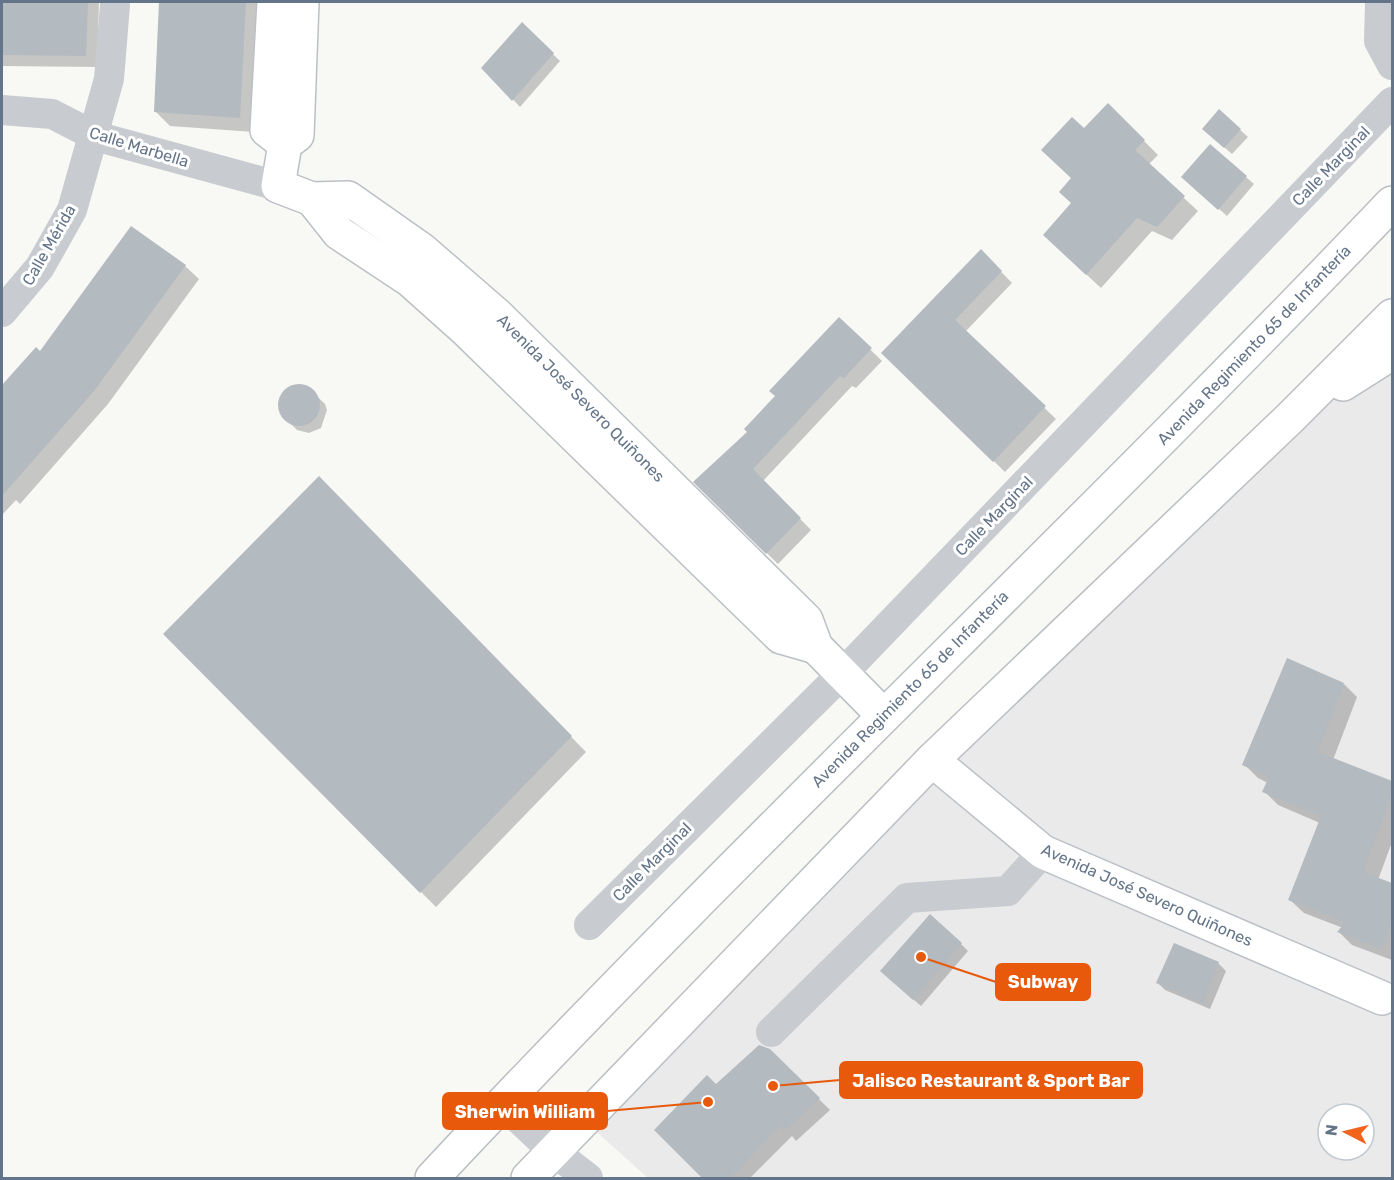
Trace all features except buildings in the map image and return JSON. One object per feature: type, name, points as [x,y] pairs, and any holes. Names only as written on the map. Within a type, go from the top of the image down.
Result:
[{"type":"main road","points":[[278,186],[285,144],[267,130],[288,3]]},
{"type":"main road","name":"Avenida José Severo Quiñones","points":[[278,186],[312,199],[339,233],[410,280],[521,361],[735,571],[806,620],[816,647],[844,672],[884,715]]},
{"type":"main road","name":"Avenida Regimiento 65 de Infantería","points":[[432,1179],[502,1103],[884,715],[1242,361],[1392,203]]},
{"type":"main road","points":[[528,1179],[932,760],[1291,417],[1392,316]]},
{"type":"main road","points":[[1291,417],[1392,353]]},
{"type":"main road","name":"Avenida José Severo Quiñones","points":[[932,760],[1043,852],[1382,998]]},
{"type":"street","points":[[1380,2],[1379,41],[1392,65]]},
{"type":"street","name":"Calle Mérida","points":[[2,312],[40,267],[72,210],[95,136],[109,79],[115,5]]},
{"type":"street","name":"Calle Marginal","points":[[589,925],[844,672],[1392,102]]},
{"type":"street","name":"Calle Marbella","points":[[2,110],[52,114],[95,136],[278,186]]},
{"type":"street","points":[[771,1032],[907,898],[1008,891],[1043,852]]},
{"type":"street","points":[[502,1103],[553,1151],[588,1179]]},
{"type":"shaded area","points":[[1392,312],[1392,1178],[648,1178],[590,1126]]},
{"type":"place","name":"Subway","points":[[921,957]]},
{"type":"place","name":"Jalisco Restaurant & Sport Bar","points":[[773,1086]]},
{"type":"place","name":"Sherwin William","points":[[708,1102]]}]
